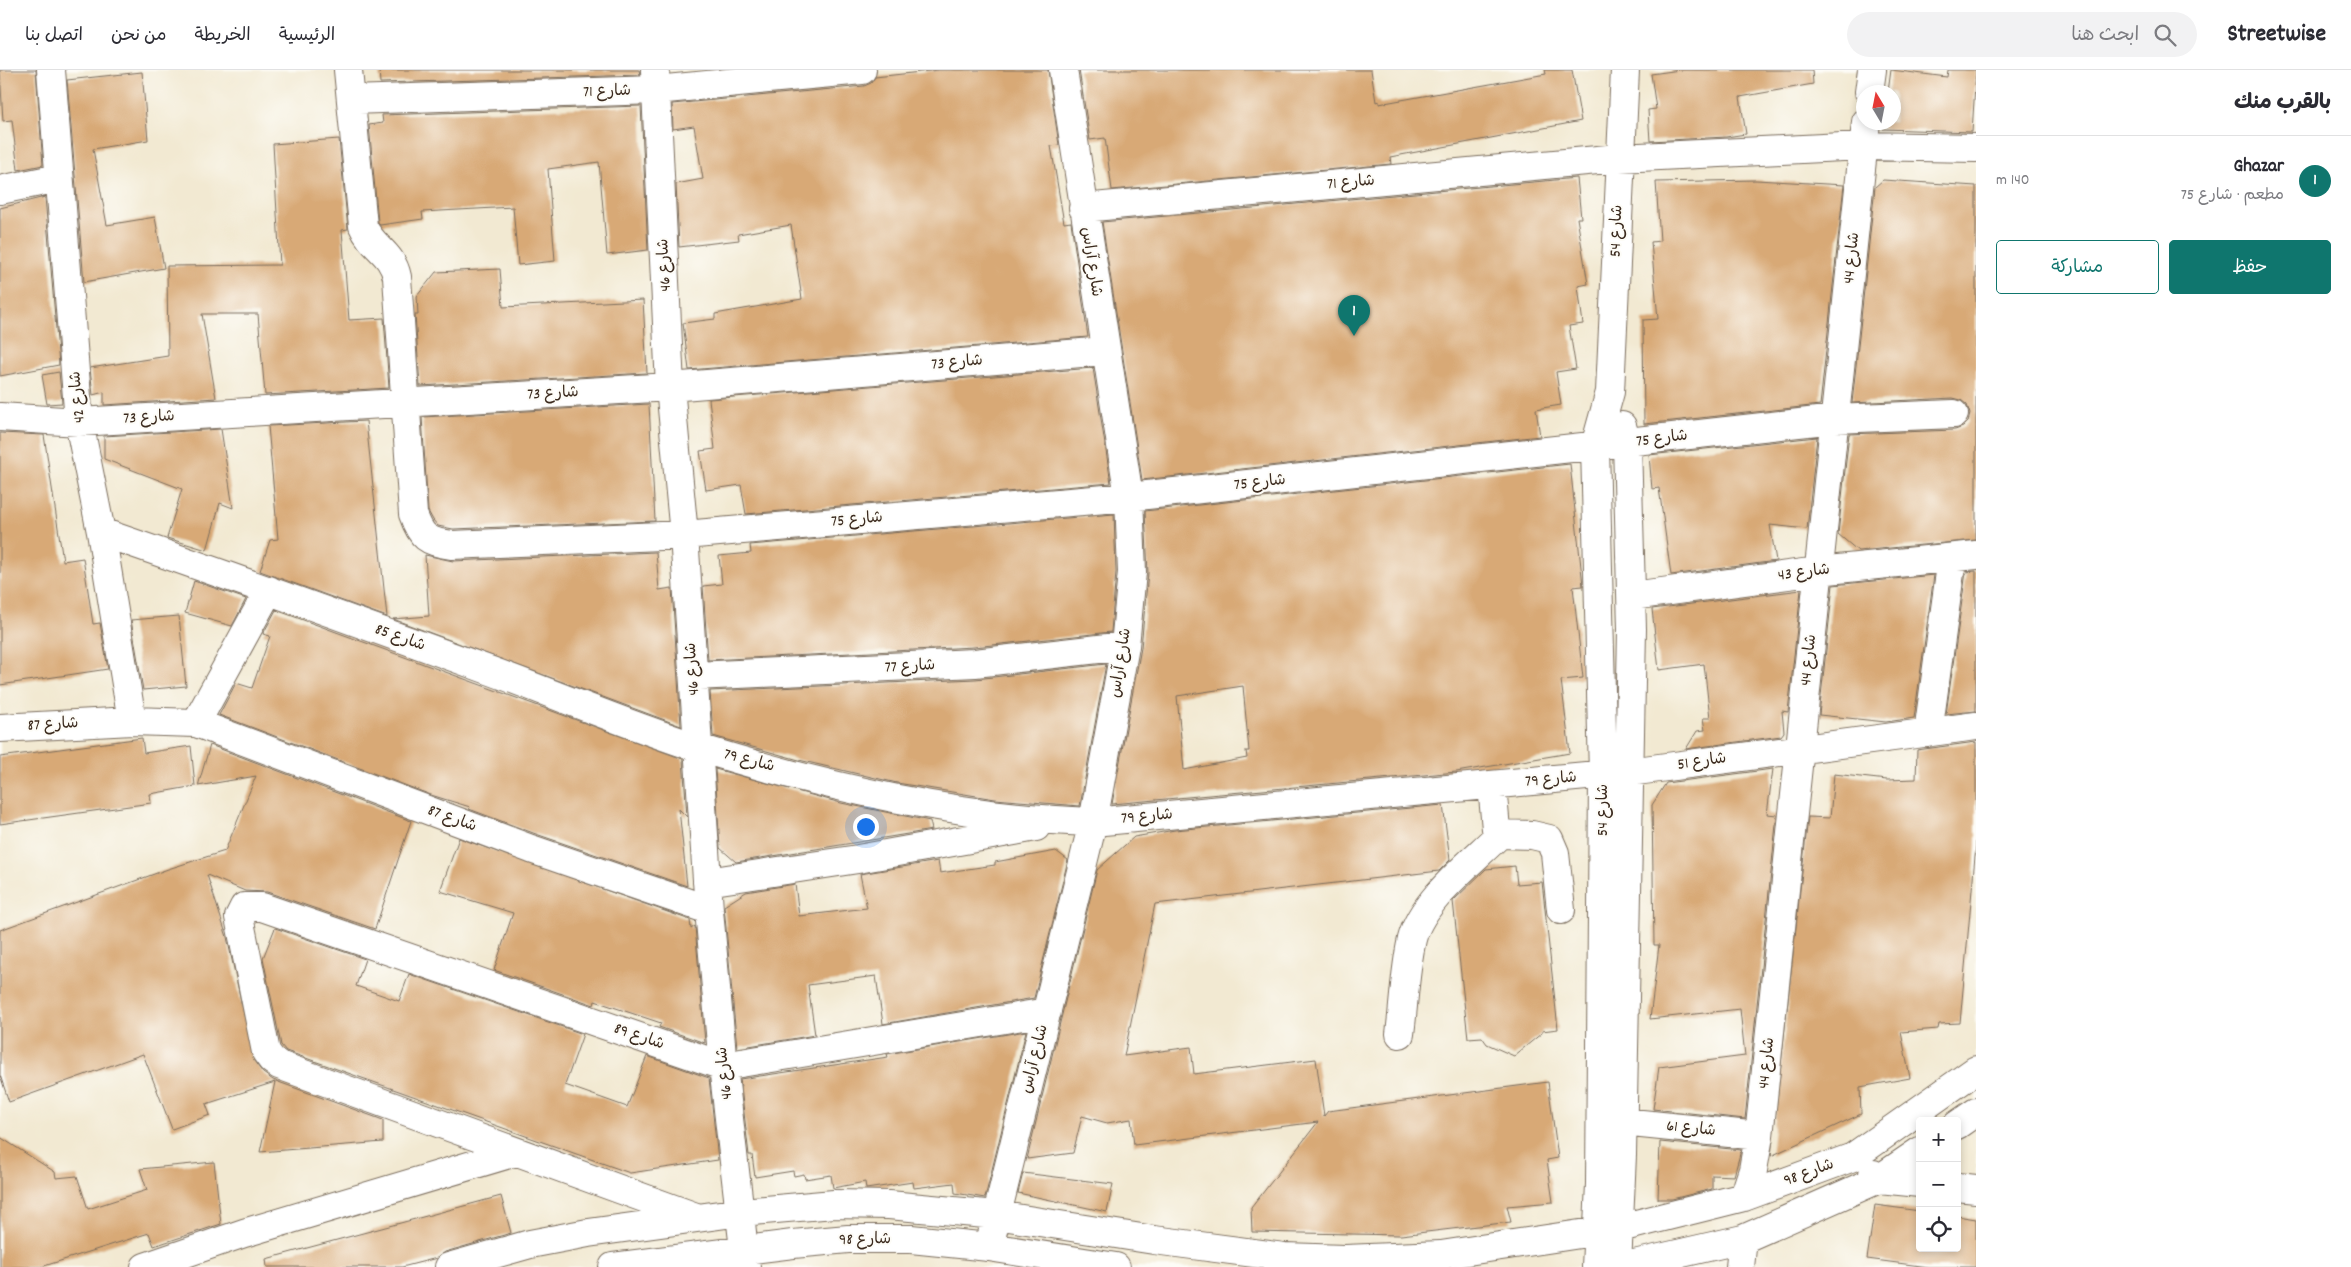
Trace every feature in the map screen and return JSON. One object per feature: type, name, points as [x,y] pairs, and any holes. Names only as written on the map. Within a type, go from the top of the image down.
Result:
[{"type":"street","name":"شارع 42","points":[[51,70],[79,422],[101,532],[132,721]]},
{"type":"street","name":"شارع 75","points":[[348,70],[363,226],[368,238],[395,265],[397,277],[413,514],[419,532],[433,543],[452,545],[684,535],[1129,497],[1835,419],[1954,414]]},
{"type":"street","name":"شارع 71","points":[[351,100],[655,80],[862,70]]},
{"type":"street","name":"شارع آراس","points":[[989,1247],[1047,1012],[1081,822],[1125,646],[1132,572],[1129,497],[1063,70]]},
{"type":"street","name":"شارع 54","points":[[1609,1230],[1622,1122],[1616,774],[1595,446],[1610,392],[1619,158],[1625,70]]},
{"type":"street","points":[[1870,85],[1872,70]]},
{"type":"street","name":"شارع 46","points":[[655,80],[670,387],[684,535],[709,910],[723,1066],[745,1258]]},
{"type":"street","name":"شارع 71","points":[[1083,208],[1865,134],[1976,148]]},
{"type":"street","name":"شارع 44","points":[[1744,1197],[1753,1170],[1759,1136],[1865,134]]},
{"type":"street","points":[[0,190],[60,178]]},
{"type":"street","name":"شارع 73","points":[[0,417],[79,422],[406,403],[670,387],[1105,351]]},
{"type":"street","name":"شارع 54","points":[[1609,1230],[1600,1184],[1616,774],[1632,596],[1627,443],[1610,392]]},
{"type":"street","name":"شارع 85","points":[[101,532],[269,590],[698,747]]},
{"type":"street","points":[[1928,733],[1964,557]]},
{"type":"street","name":"شارع 43","points":[[1632,596],[1818,571],[1964,557]]},
{"type":"street","points":[[196,723],[269,590]]},
{"type":"street","name":"شارع 77","points":[[694,676],[975,663],[1125,646]]},
{"type":"street","name":"شارع 87","points":[[0,728],[132,721],[196,723],[522,845],[709,910]]},
{"type":"street","points":[[1801,748],[1976,726]]},
{"type":"street","name":"شارع 79","points":[[698,747],[798,775],[918,802],[1024,818],[1081,822],[1616,774]]},
{"type":"street","name":"شارع 51","points":[[1616,774],[1801,748]]},
{"type":"street","points":[[1492,785],[1496,829],[1500,834]]},
{"type":"street","points":[[707,882],[1081,822]]},
{"type":"street","points":[[1400,1034],[1412,938],[1426,909],[1500,834],[1532,835],[1549,839],[1555,853],[1561,910]]},
{"type":"street","name":"شارع 89","points":[[516,1152],[279,1065],[272,1060],[266,1052],[239,917],[244,907],[262,907],[723,1066],[1047,1012]]},
{"type":"street","points":[[1976,1062],[1976,1070]]},
{"type":"street","name":"شارع 98","points":[[449,1267],[530,1244],[588,1233],[740,1212],[834,1204],[889,1205],[996,1215],[1267,1255],[1346,1260],[1441,1255],[1609,1230],[1744,1197],[1853,1157],[1976,1070]]},
{"type":"street","points":[[1961,1122],[1976,1112]]},
{"type":"street","name":"شارع 61","points":[[1622,1122],[1759,1136]]},
{"type":"street","points":[[145,1267],[244,1233],[516,1152],[700,1218]]},
{"type":"street","name":"شارع 98","points":[[1621,1267],[1743,1239],[1879,1179],[1916,1154]]},
{"type":"street","points":[[1853,1157],[1879,1179],[1916,1184]]},
{"type":"street","points":[[1961,1187],[1976,1189]]},
{"type":"street","points":[[1596,1267],[1609,1230]]},
{"type":"street","points":[[1609,1230],[1617,1267]]},
{"type":"street","name":"شارع 98","points":[[613,1267],[745,1258],[848,1239],[911,1239],[989,1247],[1116,1267]]},
{"type":"street","points":[[1740,1267],[1743,1239]]},
{"type":"building","points":[[0,70],[36,70],[43,165],[18,170],[12,120],[3,121]]},
{"type":"building","points":[[379,70],[639,70],[640,75],[380,83]]},
{"type":"building","points":[[939,70],[1048,70],[1059,145],[1051,146],[1064,223],[1071,222],[1088,337],[689,370],[683,323],[715,319],[715,314],[802,299],[791,225],[738,234],[739,240],[679,247],[676,184],[703,179],[694,126],[673,129],[672,104],[864,86],[871,83],[875,77]]},
{"type":"building","points":[[1079,70],[1371,70],[1376,102],[1379,101],[1379,104],[1546,74],[1545,70],[1572,70],[1581,121],[1390,157],[1391,164],[1112,190],[1105,138],[1090,140]]},
{"type":"building","points":[[1680,70],[1812,70],[1813,84],[1740,97],[1746,134],[1726,137],[1650,141],[1648,110],[1656,109],[1651,74]]},
{"type":"building","points":[[1891,70],[1947,77],[1948,70],[1976,70],[1972,132],[1901,130],[1901,85],[1889,85]]},
{"type":"building","points":[[142,72],[148,140],[93,149],[107,225],[155,217],[164,268],[84,282],[67,80]]},
{"type":"building","points":[[641,106],[648,250],[607,255],[599,162],[548,169],[555,261],[518,265],[513,207],[422,212],[423,219],[380,225],[378,222],[369,125],[383,123],[382,115]]},
{"type":"building","points":[[339,139],[348,229],[342,230],[349,320],[384,318],[389,388],[265,395],[258,314],[202,314],[216,398],[104,405],[104,392],[93,395],[90,368],[168,356],[167,266],[280,265],[273,144]]},
{"type":"building","points":[[1577,178],[1581,218],[1577,218],[1588,284],[1578,286],[1583,324],[1569,326],[1576,369],[1556,372],[1561,405],[1536,409],[1540,436],[1142,480],[1102,222]]},
{"type":"building","points":[[1756,180],[1844,185],[1820,405],[1644,424],[1643,320],[1658,319],[1651,242],[1660,241],[1656,182]]},
{"type":"building","points":[[1883,180],[1976,186],[1976,540],[1858,551],[1838,534],[1849,434],[1955,430],[1963,427],[1968,422],[1970,414],[1967,405],[1961,400],[1953,398],[1852,403],[1875,187]]},
{"type":"building","points":[[45,197],[59,365],[0,376],[0,208]]},
{"type":"building","points":[[500,269],[503,307],[643,300],[647,373],[420,386],[415,315],[418,315],[417,296],[436,272]]},
{"type":"building","points":[[1093,368],[1111,483],[746,514],[741,485],[706,490],[700,451],[715,449],[709,399]]},
{"type":"building","points":[[59,372],[62,403],[47,404],[42,375]]},
{"type":"building","points":[[649,404],[655,521],[453,529],[438,526],[428,511],[422,417]]},
{"type":"building","points":[[366,421],[387,617],[260,571],[270,540],[278,539],[268,426]]},
{"type":"building","points":[[221,429],[233,508],[220,503],[207,550],[167,538],[182,489],[104,459],[104,436]]},
{"type":"building","points":[[0,433],[44,435],[63,561],[83,558],[93,624],[100,623],[108,669],[0,685]]},
{"type":"building","points":[[1817,437],[1807,529],[1770,525],[1776,561],[1671,575],[1659,488],[1652,489],[1649,455]]},
{"type":"building","points":[[1570,464],[1583,586],[1573,587],[1583,678],[1561,680],[1570,753],[1456,772],[1112,804],[1141,648],[1148,573],[1145,511]],"holes":[[[1243,686],[1249,751],[1246,751],[1247,758],[1184,770],[1177,696]]]},
{"type":"building","points":[[1114,514],[1116,572],[1111,632],[974,647],[708,660],[703,586],[722,584],[719,556],[751,553],[750,545]]},
{"type":"building","points":[[656,552],[659,590],[672,588],[681,726],[393,619],[429,616],[425,555],[453,561]]},
{"type":"building","points":[[1976,571],[1976,711],[1946,714],[1966,572]]},
{"type":"building","points":[[1934,575],[1914,718],[1886,722],[1819,715],[1833,585]]},
{"type":"building","points":[[194,581],[246,599],[232,626],[185,613]]},
{"type":"building","points":[[1801,590],[1788,712],[1782,711],[1784,732],[1781,736],[1686,749],[1697,731],[1705,730],[1703,718],[1710,718],[1704,664],[1659,670],[1652,609]]},
{"type":"building","points":[[276,610],[683,759],[687,817],[679,809],[687,886],[536,834],[469,809],[470,807],[431,795],[219,715],[236,683],[252,688],[270,636],[263,634]]},
{"type":"building","points":[[179,616],[186,686],[143,690],[131,620]]},
{"type":"building","points":[[1106,664],[1080,806],[995,799],[897,783],[799,760],[713,736],[710,691],[976,679]]},
{"type":"building","points":[[142,738],[144,753],[191,746],[195,786],[150,794],[151,803],[0,824],[0,757]]},
{"type":"building","points":[[1976,742],[1976,845],[1960,1023],[1939,1024],[1938,1029],[1901,1032],[1910,1078],[1860,1087],[1861,1114],[1771,1156],[1808,817],[1830,818],[1834,774],[1887,780],[1916,779],[1917,750]]},
{"type":"building","points":[[210,745],[411,821],[375,929],[267,892],[245,891],[207,875],[227,937],[254,1061],[263,1073],[273,1080],[383,1120],[383,1142],[260,1152],[275,1082],[206,1104],[210,1115],[172,1129],[143,1054],[9,1102],[0,1075],[0,930],[168,869],[225,851],[256,776],[198,786]]},
{"type":"building","points":[[715,769],[841,803],[930,821],[932,830],[736,862],[720,848]]},
{"type":"building","points":[[1773,769],[1767,814],[1777,815],[1745,1119],[1653,1109],[1659,1067],[1745,1056],[1740,1009],[1650,1019],[1659,945],[1654,945],[1652,805],[1666,783]]},
{"type":"building","points":[[1443,805],[1450,860],[1439,871],[1155,904],[1124,1056],[1191,1047],[1194,1074],[1316,1059],[1324,1116],[1328,1111],[1548,1082],[1558,1158],[1547,1160],[1553,1202],[1507,1206],[1511,1222],[1401,1235],[1252,1232],[1251,1208],[1318,1122],[1134,1145],[1131,1119],[1107,1123],[1082,1116],[1073,1153],[1027,1159],[1097,870],[1134,837],[1175,830]]},
{"type":"building","points":[[459,838],[690,920],[691,929],[695,926],[705,1043],[659,1027],[661,1023],[595,1001],[594,1005],[494,970],[513,913],[440,891]]},
{"type":"building","points":[[1056,851],[1068,860],[1034,998],[883,1024],[876,976],[808,985],[815,1035],[737,1048],[724,906],[746,892],[795,884],[799,916],[867,908],[860,874],[938,861],[940,873],[995,865],[995,862]]},
{"type":"building","points":[[1515,866],[1517,884],[1542,882],[1558,1029],[1542,1031],[1514,1056],[1487,1044],[1482,1037],[1468,1038],[1453,901],[1486,869]]},
{"type":"building","points":[[275,928],[365,959],[356,986],[399,1001],[409,974],[583,1034],[565,1085],[627,1107],[647,1056],[709,1078],[718,1160],[630,1173],[286,1051],[281,1045],[263,958]]},
{"type":"building","points":[[1026,1031],[985,1198],[955,1193],[954,1183],[914,1188],[913,1182],[866,1189],[865,1182],[833,1188],[831,1175],[805,1179],[804,1174],[794,1176],[793,1171],[755,1177],[752,1155],[749,1155],[740,1079],[888,1057],[887,1054]]},
{"type":"building","points":[[0,1137],[55,1172],[56,1178],[77,1176],[88,1209],[147,1190],[140,1169],[214,1162],[221,1224],[154,1246],[149,1233],[41,1267],[0,1267]]},
{"type":"building","points":[[1660,1142],[1741,1150],[1734,1176],[1712,1175],[1712,1189],[1672,1199],[1658,1199]]},
{"type":"building","points":[[1023,1173],[1113,1184],[1107,1212],[1018,1193]]},
{"type":"building","points":[[501,1196],[511,1233],[445,1252],[437,1258],[402,1267],[267,1267],[266,1259]]},
{"type":"building","points":[[1875,1205],[1916,1210],[1916,1252],[1961,1252],[1961,1217],[1976,1219],[1976,1267],[1928,1267],[1867,1259]]},
{"type":"place","name":"Ghazar","points":[[1354,336]]}]
